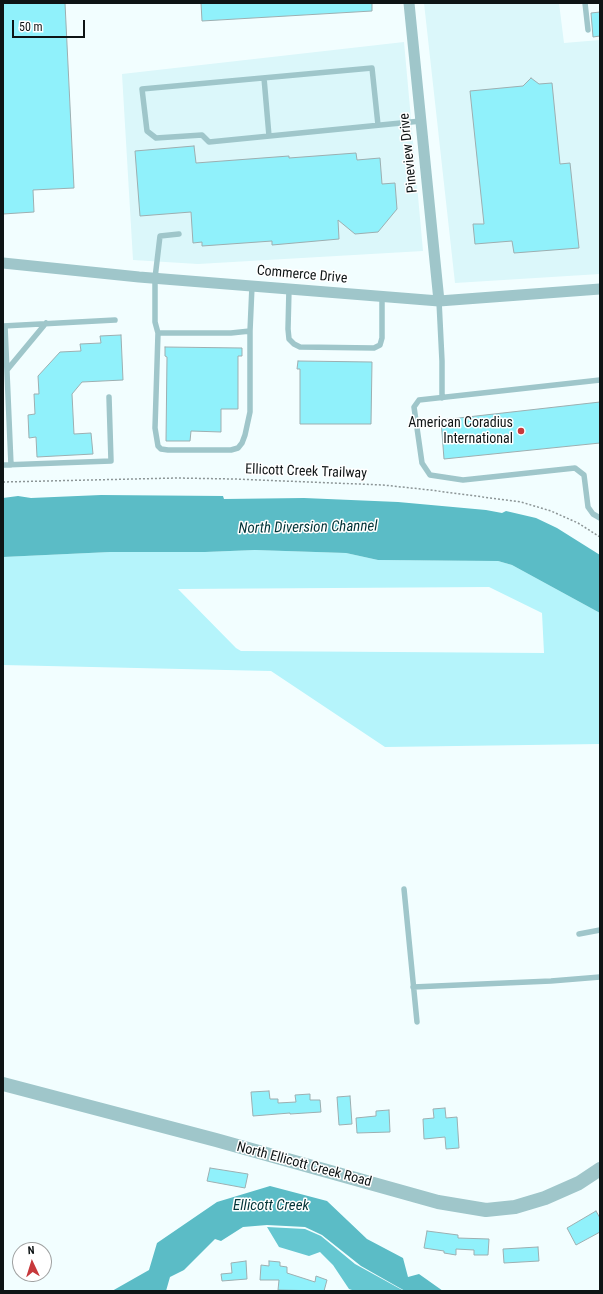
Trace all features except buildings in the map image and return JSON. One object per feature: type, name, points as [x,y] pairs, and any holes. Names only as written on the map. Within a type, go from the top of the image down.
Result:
[{"type":"street","name":"Pineview Drive","points":[[409,3],[439,301]]},
{"type":"street","name":"Commerce Drive","points":[[3,263],[155,278],[439,301],[600,289]]},
{"type":"street","name":"North Ellicott Creek Road","points":[[3,1084],[438,1202],[486,1210],[515,1207],[544,1198],[578,1183],[600,1169]]},
{"type":"lane","points":[[585,3],[588,30]]},
{"type":"lane","points":[[378,125],[372,68],[142,89],[147,131],[156,138],[202,136],[210,142],[421,121]]},
{"type":"lane","points":[[264,78],[269,136]]},
{"type":"lane","points":[[179,234],[160,236],[155,278],[155,322],[158,333],[156,428],[158,446],[161,449],[231,450],[238,448],[242,443],[250,412],[250,331],[252,286]]},
{"type":"lane","points":[[289,289],[289,339],[300,347],[374,348],[380,345],[382,338],[382,296]]},
{"type":"lane","points":[[439,301],[442,398]]},
{"type":"lane","points":[[11,465],[4,326],[115,320]]},
{"type":"lane","points":[[7,370],[46,324]]},
{"type":"lane","points":[[158,333],[231,333],[250,331]]},
{"type":"lane","points":[[600,380],[419,400],[414,407],[422,463],[430,475],[463,480],[575,468],[584,475],[588,507],[593,514],[600,518]]},
{"type":"lane","points":[[3,465],[111,461],[109,398]]},
{"type":"lane","points":[[404,889],[417,1022]]},
{"type":"lane","points":[[579,934],[600,930]]},
{"type":"lane","points":[[413,987],[551,981],[600,977]]},
{"type":"path","name":"Ellicott Creek Trailway","points":[[3,482],[177,478],[391,486],[521,502],[551,511],[578,523],[600,537]]},
{"type":"shaded area","points":[[424,3],[559,3],[564,43],[600,40],[600,274],[455,283]]},
{"type":"shaded area","points":[[404,42],[423,251],[198,264],[133,260],[122,74]]},
{"type":"shaded area","points":[[255,550],[346,553],[378,560],[498,561],[512,565],[600,613],[600,744],[385,747],[271,671],[3,665],[3,557],[110,552],[205,552]],"holes":[[[489,587],[542,613],[544,653],[241,651],[236,648],[178,589]]]},
{"type":"shaded area","points":[[267,1227],[305,1229],[321,1236],[355,1264],[404,1291],[355,1291],[349,1289],[333,1265],[320,1252],[309,1256],[279,1247]]},
{"type":"water","name":"North Diversion Channel","points":[[101,495],[223,496],[224,499],[304,498],[398,502],[486,510],[502,513],[506,511],[536,518],[557,528],[600,555],[600,613],[512,565],[498,561],[378,560],[346,553],[255,550],[205,552],[110,552],[3,557],[3,498],[18,496],[31,498]]},
{"type":"water","name":"Ellicott Creek","points":[[270,1186],[327,1201],[367,1239],[403,1258],[408,1277],[419,1274],[443,1291],[405,1291],[361,1266],[322,1235],[305,1227],[267,1225],[243,1227],[221,1241],[215,1239],[184,1270],[170,1277],[166,1291],[112,1291],[149,1270],[157,1243],[217,1202]]},
{"type":"place","name":"American Coradius International","points":[[521,431]]}]
